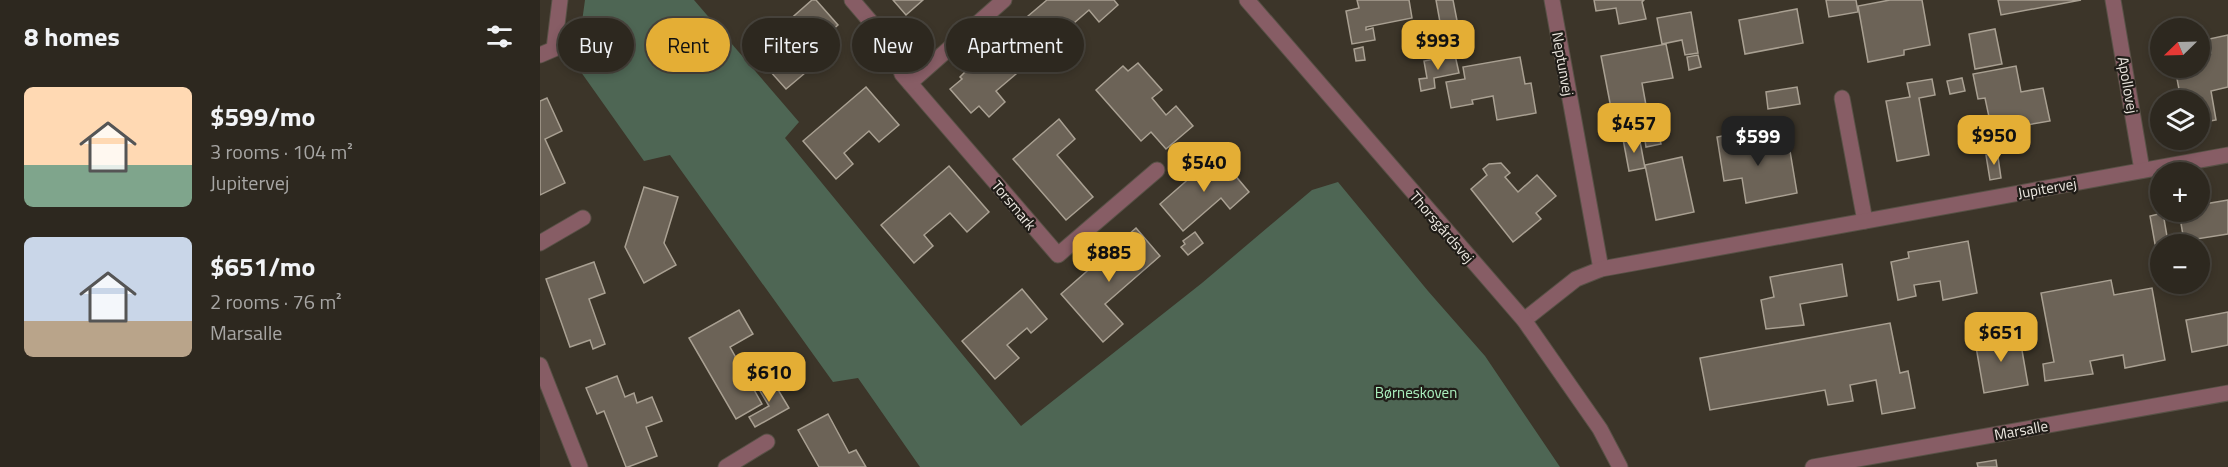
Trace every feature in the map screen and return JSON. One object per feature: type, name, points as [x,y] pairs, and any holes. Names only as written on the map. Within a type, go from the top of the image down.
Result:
[{"type":"street","points":[[540,55],[554,49],[560,0]]},
{"type":"street","name":"Torsmark","points":[[852,0],[894,49],[902,74],[1058,255],[1157,170]]},
{"type":"street","points":[[910,83],[1004,0]]},
{"type":"street","name":"Thorsgårdsvej","points":[[1247,0],[1524,320],[1600,429],[1620,467]]},
{"type":"street","name":"Neptunvej","points":[[1552,0],[1601,269]]},
{"type":"street","name":"Apollovej","points":[[2114,0],[2142,170]]},
{"type":"street","points":[[1842,98],[1865,221]]},
{"type":"street","name":"Jupitervej","points":[[1524,320],[1576,279],[1601,269],[2228,155]]},
{"type":"street","points":[[540,243],[583,218]]},
{"type":"street","points":[[540,366],[580,467]]},
{"type":"street","name":"Marsalle","points":[[1813,467],[2228,393]]},
{"type":"street","points":[[726,467],[767,442]]},
{"type":"green space","name":"Børneskoven","points":[[585,0],[694,0],[709,18],[646,18],[646,72],[730,72],[730,42],[742,56],[742,72],[756,72],[799,122],[785,138],[1021,426],[1202,283],[1312,190],[1338,182],[1485,356],[1560,467],[920,467],[858,378],[833,382],[670,155],[644,161],[581,72],[634,72],[634,18],[583,18]]},
{"type":"building","points":[[812,0],[816,0],[832,18],[792,18]]},
{"type":"building","points":[[893,0],[923,0],[906,15]]},
{"type":"building","points":[[1047,0],[1114,0],[1118,5],[1099,22],[1089,10],[1080,18],[1030,18],[1028,16]]},
{"type":"building","points":[[1357,0],[1409,0],[1412,18],[1366,27],[1366,30],[1373,28],[1375,40],[1352,44],[1346,11],[1359,8]]},
{"type":"building","points":[[1436,0],[1453,0],[1460,36],[1443,39]]},
{"type":"building","points":[[1594,0],[1644,0],[1642,2],[1646,19],[1619,24],[1616,8],[1596,11]]},
{"type":"building","points":[[1826,0],[1856,0],[1858,12],[1829,17]]},
{"type":"building","points":[[1890,0],[1922,0],[1930,45],[1904,50],[1904,55],[1868,62],[1858,6]]},
{"type":"building","points":[[1998,0],[2081,0],[2001,15]]},
{"type":"building","points":[[1797,9],[1803,43],[1745,54],[1739,20]]},
{"type":"building","points":[[1691,12],[1698,53],[1685,55],[1682,40],[1662,44],[1657,18]]},
{"type":"building","points":[[1995,29],[2002,64],[1975,69],[1969,34]]},
{"type":"building","points":[[2228,35],[2228,87],[2211,91],[2216,120],[2210,121],[2210,90],[2179,90],[2177,78],[2210,78],[2210,39]]},
{"type":"building","points":[[1469,40],[1470,50],[1446,55],[1444,45]]},
{"type":"building","points":[[1666,44],[1673,78],[1642,83],[1649,122],[1615,129],[1601,56]]},
{"type":"building","points":[[1363,47],[1365,60],[1356,61],[1354,49]]},
{"type":"building","points":[[1455,55],[1459,73],[1434,78],[1435,88],[1421,91],[1419,79],[1427,78],[1424,61]]},
{"type":"building","points":[[1698,55],[1701,67],[1689,70],[1687,57]]},
{"type":"building","points":[[1520,57],[1525,84],[1531,83],[1536,113],[1497,120],[1493,96],[1472,100],[1473,104],[1451,108],[1446,82],[1465,79],[1463,67]]},
{"type":"building","points":[[1138,63],[1162,90],[1152,98],[1166,115],[1176,106],[1193,126],[1166,149],[1151,132],[1141,141],[1096,90],[1123,66],[1128,71]]},
{"type":"building","points":[[2016,66],[2021,92],[2043,88],[2050,121],[1992,131],[1985,98],[1978,99],[1973,74]]},
{"type":"building","points":[[771,72],[804,72],[805,73],[786,89]]},
{"type":"building","points":[[965,72],[1014,72],[1016,74],[996,91],[1005,102],[989,117],[979,106],[971,113],[950,89],[962,79],[960,77]]},
{"type":"building","points":[[1962,78],[1965,91],[1950,94],[1947,81]]},
{"type":"building","points":[[1932,79],[1935,95],[1919,98],[1929,155],[1897,161],[1886,101],[1910,97],[1907,83]]},
{"type":"building","points":[[866,87],[899,125],[879,142],[869,131],[844,153],[853,164],[836,179],[803,141]]},
{"type":"building","points":[[1797,87],[1800,104],[1768,109],[1766,92]]},
{"type":"building","points":[[547,98],[562,131],[545,139],[565,183],[540,195],[540,101]]},
{"type":"building","points":[[1059,119],[1075,139],[1057,155],[1093,197],[1066,220],[1013,159]]},
{"type":"building","points":[[1658,132],[1661,144],[1646,147],[1644,134]]},
{"type":"building","points":[[1737,133],[1740,147],[1788,139],[1797,193],[1746,203],[1742,178],[1724,181],[1717,137]]},
{"type":"building","points":[[1639,136],[1645,168],[1629,171],[1623,139]]},
{"type":"building","points":[[1997,150],[2001,178],[1990,180],[1986,155]]},
{"type":"building","points":[[1217,154],[1249,192],[1230,209],[1221,198],[1183,231],[1160,204]]},
{"type":"building","points":[[1682,157],[1694,212],[1656,220],[1645,165]]},
{"type":"building","points":[[1501,163],[1510,173],[1505,177],[1518,192],[1537,175],[1556,196],[1536,213],[1541,219],[1513,242],[1471,189],[1487,175],[1483,169],[1489,164]]},
{"type":"building","points":[[949,166],[989,212],[967,232],[950,213],[924,235],[933,246],[914,263],[881,225]]},
{"type":"building","points":[[644,187],[678,197],[664,243],[676,265],[644,283],[625,247]]},
{"type":"building","points":[[2228,200],[2228,234],[2210,237],[2210,234],[2183,234],[2181,222],[2210,222],[2210,203]]},
{"type":"building","points":[[2151,222],[2165,222],[2167,234],[2153,234]]},
{"type":"building","points":[[1136,228],[1160,256],[1105,304],[1123,324],[1103,342],[1061,294]]},
{"type":"building","points":[[1195,232],[1203,243],[1188,255],[1181,247],[1185,244],[1183,241]]},
{"type":"building","points":[[1968,241],[1977,293],[1943,300],[1940,281],[1914,285],[1916,296],[1898,300],[1891,262],[1909,258],[1908,252]]},
{"type":"building","points":[[594,262],[605,293],[589,299],[605,344],[593,349],[590,340],[570,347],[546,279]]},
{"type":"building","points":[[1842,264],[1847,296],[1800,304],[1804,325],[1766,329],[1761,300],[1774,297],[1770,277]]},
{"type":"building","points":[[2111,280],[2114,295],[2150,288],[2150,294],[2153,294],[2165,360],[2125,368],[2123,355],[2090,361],[2093,374],[2045,381],[2043,364],[2054,362],[2041,293]]},
{"type":"building","points":[[1022,289],[1047,319],[1031,333],[1027,328],[1007,345],[1019,358],[995,379],[962,341]]},
{"type":"building","points":[[739,310],[753,334],[730,347],[762,404],[736,419],[689,338]]},
{"type":"building","points":[[2228,312],[2228,345],[2192,352],[2186,320]]},
{"type":"building","points":[[1890,323],[1900,373],[1908,371],[1915,408],[1882,414],[1876,380],[1850,385],[1853,401],[1828,405],[1825,390],[1710,410],[1700,358]]},
{"type":"building","points":[[2019,333],[2028,385],[1984,393],[1975,341]]},
{"type":"building","points":[[617,376],[625,397],[634,393],[637,403],[652,397],[662,421],[646,427],[657,456],[628,467],[626,467],[604,411],[597,414],[586,388]]},
{"type":"building","points":[[771,378],[789,408],[755,427],[749,417],[769,406],[757,386]]},
{"type":"building","points":[[828,414],[849,453],[856,450],[866,467],[819,467],[798,430]]},
{"type":"building","points":[[1996,460],[1997,467],[1978,467],[1977,463]]}]
